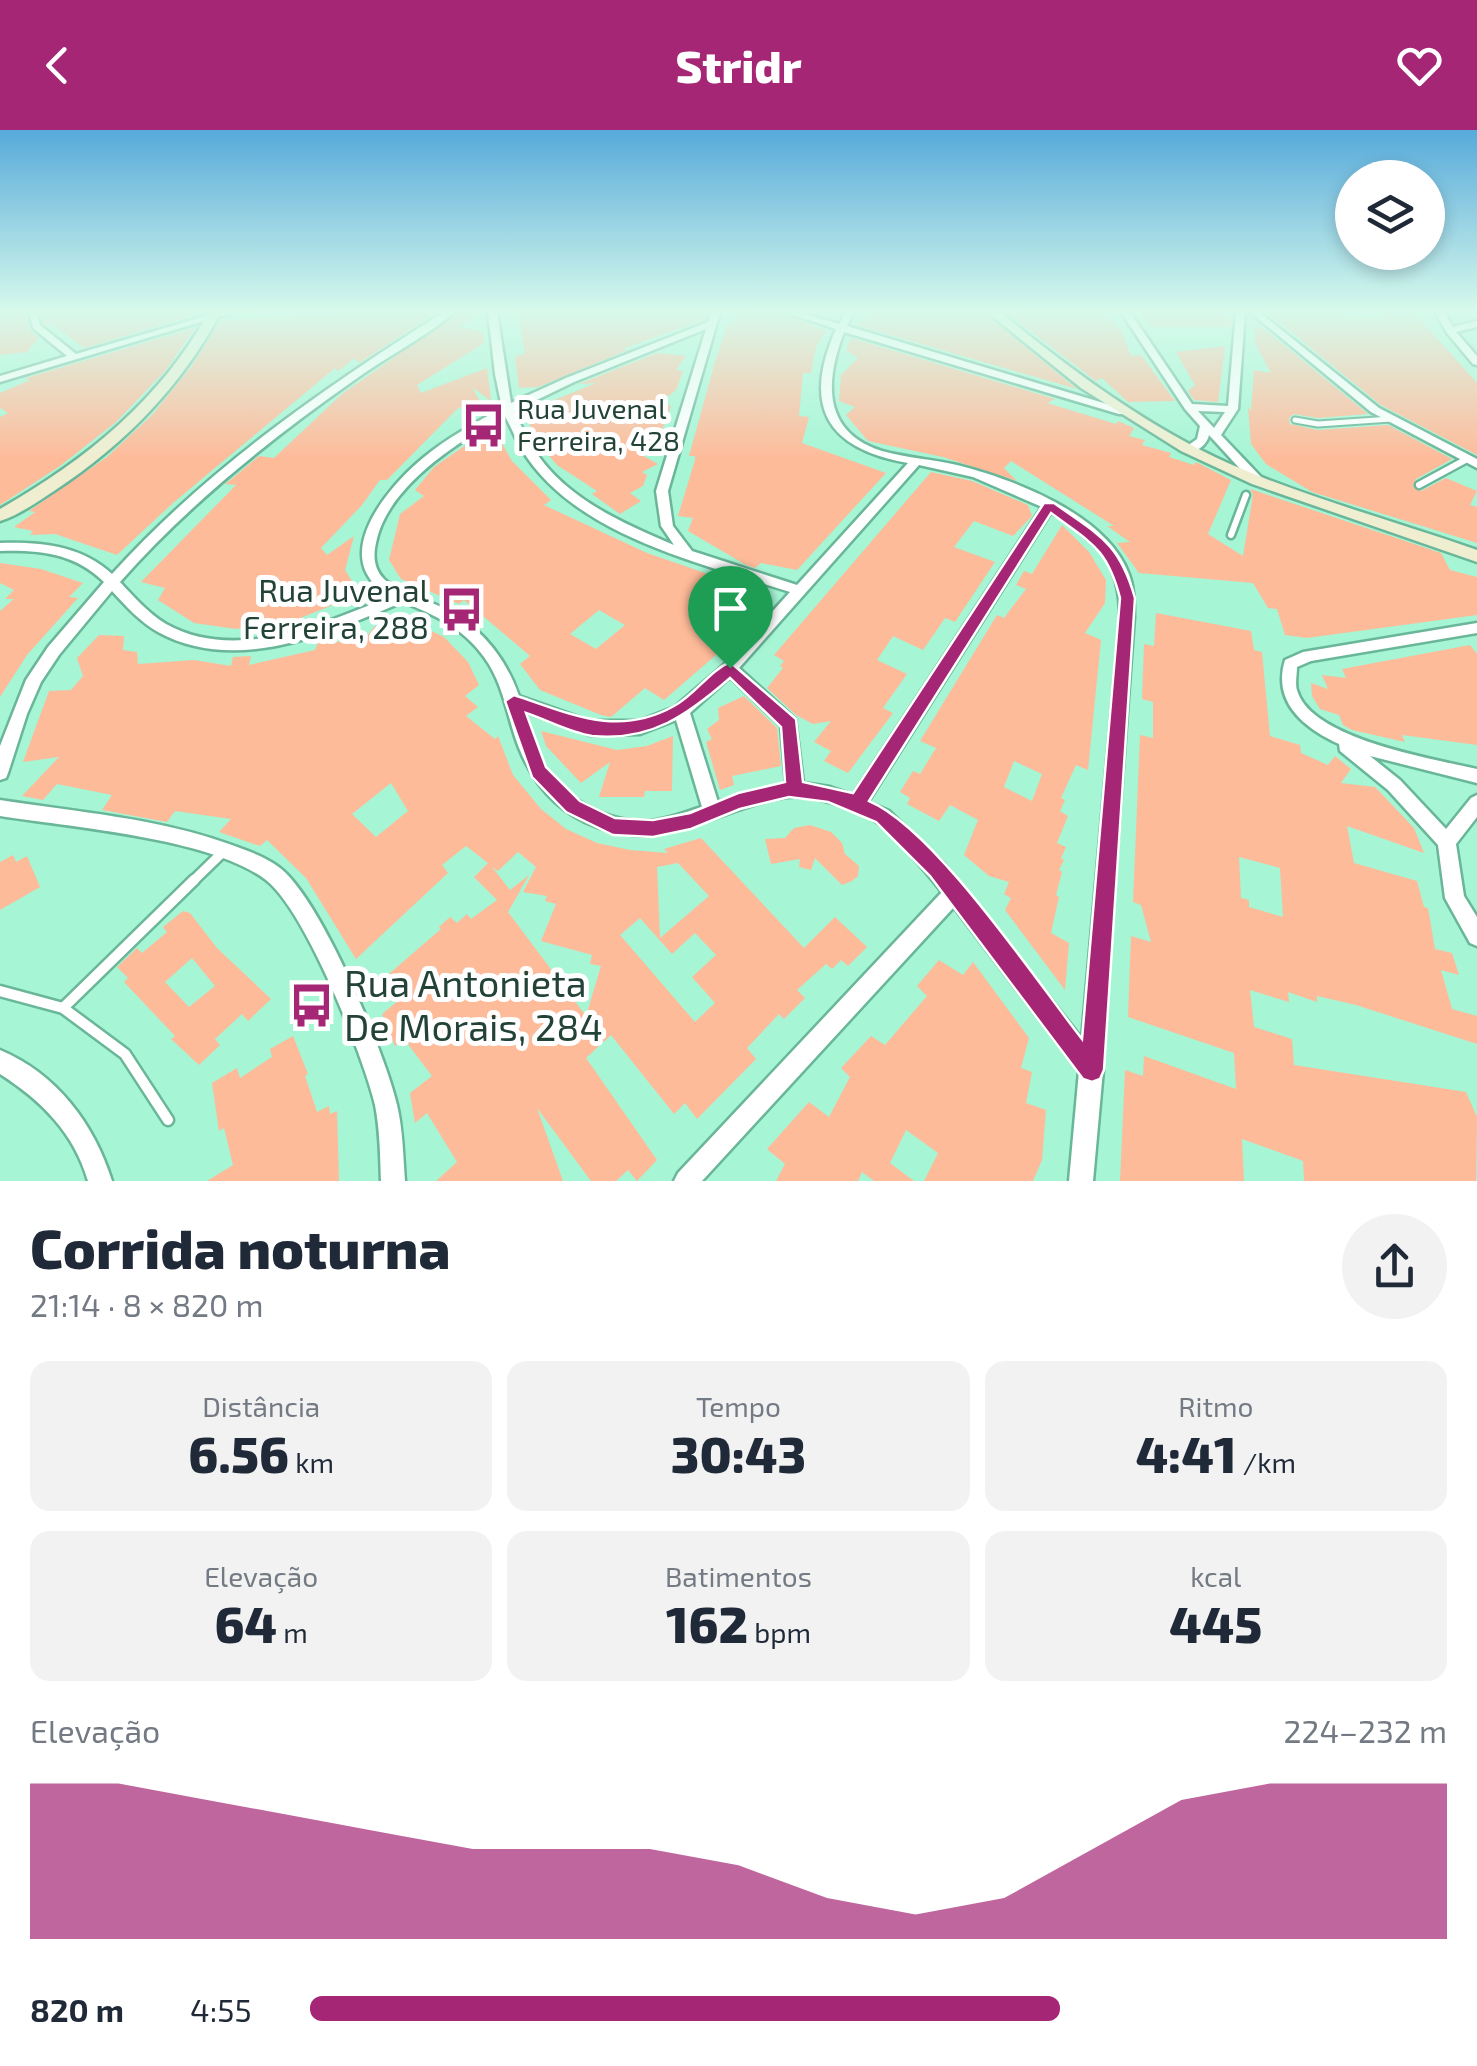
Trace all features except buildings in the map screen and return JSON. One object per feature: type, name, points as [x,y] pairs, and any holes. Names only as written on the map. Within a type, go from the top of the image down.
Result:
[{"type":"street","points":[[0,380],[61,361]]},
{"type":"street","points":[[0,516],[79,467],[137,420],[182,361]]},
{"type":"street","points":[[0,773],[21,708],[39,672],[110,583],[197,498],[307,408],[372,361]]},
{"type":"street","points":[[500,361],[507,408],[530,451],[566,492],[606,521],[801,591]]},
{"type":"street","points":[[615,361],[507,408],[466,432],[420,467],[380,517],[368,551],[371,571],[382,586],[400,598],[438,610],[473,634],[506,678],[538,772],[591,819],[632,830],[691,821],[762,794],[795,789],[858,802],[883,816],[955,892],[1092,1070]]},
{"type":"street","points":[[685,551],[667,526],[662,491],[701,361]]},
{"type":"street","points":[[830,361],[825,379],[825,404],[835,425],[866,448],[986,477],[1049,506],[1103,546],[1118,564],[1128,598],[1081,1181]]},
{"type":"street","points":[[951,361],[1123,412]]},
{"type":"street","points":[[1057,361],[1123,412],[1251,488],[1477,556]]},
{"type":"street","points":[[1158,361],[1251,488]]},
{"type":"street","points":[[1190,449],[1233,409],[1237,361]]},
{"type":"street","points":[[1313,361],[1391,419],[1472,462]]},
{"type":"street","points":[[1189,408],[1233,409]]},
{"type":"street","points":[[514,701],[590,728],[640,727],[681,711],[730,668],[916,462]]},
{"type":"street","points":[[858,802],[1049,506]]},
{"type":"street","points":[[0,546],[60,550],[94,566],[164,629],[226,644],[304,632],[400,598]]},
{"type":"street","points":[[1477,628],[1308,656],[1290,664],[1286,677],[1289,695],[1299,710],[1394,785],[1447,842],[1455,898],[1477,936]]},
{"type":"street","points":[[730,668],[790,724],[795,789]]},
{"type":"street","points":[[681,711],[712,812]]},
{"type":"street","points":[[1338,740],[1477,776]]},
{"type":"street","points":[[1447,842],[1477,803]]},
{"type":"street","points":[[0,808],[224,850],[272,874],[291,891],[340,986],[370,1056],[386,1106],[393,1181]]},
{"type":"street","points":[[686,1181],[955,892]]},
{"type":"street","points":[[0,1061],[37,1084],[70,1118],[92,1150],[100,1181]]},
{"type":"lane","points":[[1296,420],[1318,424],[1391,419]]},
{"type":"lane","points":[[1419,485],[1472,462]]},
{"type":"lane","points":[[1231,535],[1251,488]]},
{"type":"lane","points":[[63,1008],[224,850]]},
{"type":"lane","points":[[0,991],[63,1008],[126,1054],[168,1120]]},
{"type":"place","name":"Rua Juvenal Ferreira, 428","points":[[484,425]]},
{"type":"place","name":"Rua Juvenal Ferreira, 288","points":[[462,609]]},
{"type":"place","name":"Rua Antonieta De Morais, 284","points":[[311,1006]]},
{"type":"route","points":[[730,668],[681,711],[640,727],[590,728],[514,701],[538,772],[591,819],[613,826],[653,829],[691,821],[762,794],[789,789],[808,789],[858,802],[883,816],[937,870],[1092,1070],[1128,598],[1118,564],[1103,546],[1077,523],[1049,506],[858,802],[830,794],[808,789],[795,789],[792,732],[790,724],[730,668]]}]
